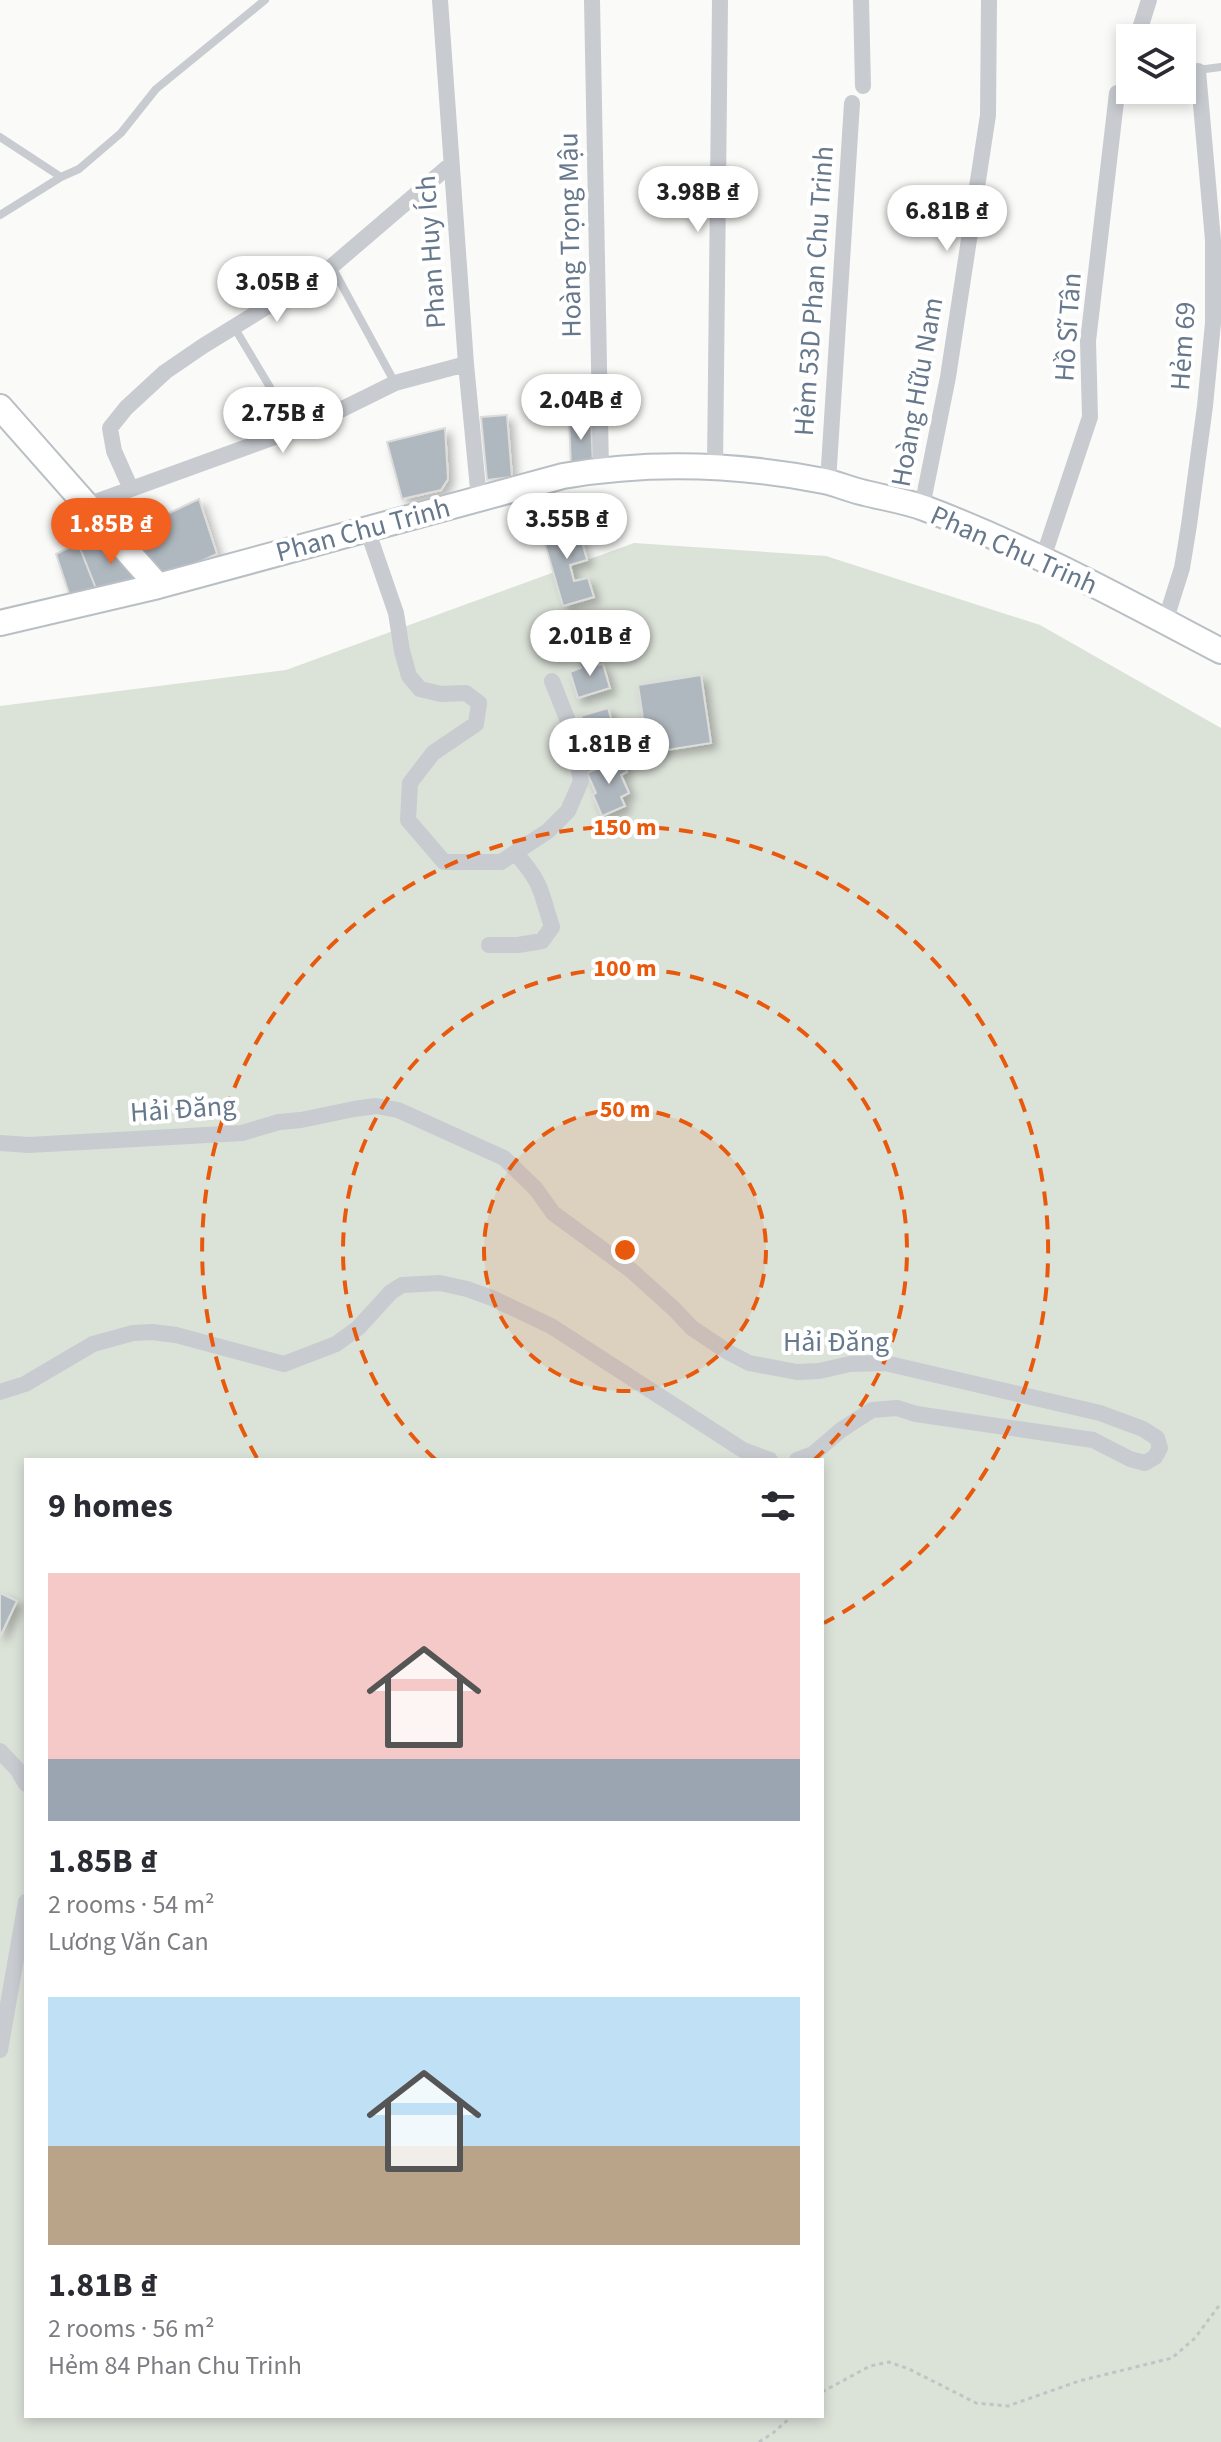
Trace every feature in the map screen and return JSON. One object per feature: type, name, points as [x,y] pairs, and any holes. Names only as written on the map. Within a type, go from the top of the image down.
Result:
[{"type":"main road","points":[[0,407],[158,586]]},
{"type":"main road","name":"Phan Chu Trinh","points":[[0,623],[158,586],[563,476],[601,469],[664,466],[773,473],[828,482],[922,507],[1043,558],[1221,651]]},
{"type":"street","name":"Phan Huy Ích","points":[[440,0],[450,165],[479,499]]},
{"type":"street","name":"Hoàng Trọng Mậu","points":[[592,0],[601,469]]},
{"type":"street","points":[[715,468],[720,0]]},
{"type":"street","points":[[861,0],[863,86]]},
{"type":"street","name":"Hoàng Hữu Nam","points":[[922,507],[948,377],[988,115],[989,0]]},
{"type":"street","points":[[1141,24],[1149,0]]},
{"type":"street","name":"Hồ Sĩ Tân","points":[[1043,558],[1090,417],[1088,341],[1116,102]]},
{"type":"street","name":"Hẻm 53D Phan Chu Trinh","points":[[828,482],[852,103]]},
{"type":"street","name":"Hẻm 69","points":[[1165,622],[1182,568],[1205,406],[1213,323],[1217,224],[1196,104]]},
{"type":"street","points":[[131,489],[114,451],[110,428],[126,408],[165,372],[331,267],[450,165]]},
{"type":"street","points":[[87,505],[316,422],[395,383],[466,364]]},
{"type":"street","points":[[367,529],[396,613],[409,676],[420,689],[441,694],[466,693],[479,703],[476,724],[433,753],[410,783],[408,820],[444,862],[501,862],[548,831],[568,811],[581,781],[570,726],[552,681]]},
{"type":"street","points":[[489,945],[542,941],[552,927],[545,899],[533,873],[516,854]]},
{"type":"street","name":"Hải Đăng","points":[[0,1143],[29,1145],[242,1133],[279,1122],[354,1109],[376,1106],[398,1110],[504,1158],[536,1189],[553,1213],[632,1271],[692,1328],[749,1363],[797,1372],[850,1364],[885,1363],[1100,1413],[1143,1429],[1157,1438],[1160,1448],[1155,1457],[1145,1463],[1130,1459],[1093,1440],[916,1414],[897,1408],[872,1410],[841,1430],[813,1454],[802,1458]]},
{"type":"street","points":[[0,1392],[25,1384],[93,1344],[133,1333],[176,1335],[284,1364],[336,1344],[358,1328],[391,1292],[402,1285],[440,1283],[492,1298],[551,1326],[743,1450],[765,1458]]},
{"type":"street","points":[[0,1751],[24,1781]]},
{"type":"street","points":[[0,2050],[24,1913]]},
{"type":"lane","points":[[0,215],[79,169],[121,133],[156,89],[265,0]]},
{"type":"lane","points":[[1196,71],[1221,67]]},
{"type":"lane","points":[[0,137],[61,177]]},
{"type":"lane","points":[[331,267],[395,383]]},
{"type":"lane","points":[[234,327],[295,429]]},
{"type":"path","points":[[824,2391],[870,2366],[889,2362],[976,2403],[1008,2406],[1079,2381],[1172,2358],[1195,2338],[1221,2303]]},
{"type":"path","points":[[759,2442],[790,2418]]},
{"type":"shaded area","points":[[634,543],[826,556],[1040,625],[1221,728],[1221,2442],[0,2442],[0,706],[286,670]]},
{"type":"building","points":[[507,415],[512,477],[487,480],[481,417]]},
{"type":"building","points":[[591,418],[593,466],[571,467],[569,419]]},
{"type":"building","points":[[445,428],[448,479],[441,490],[402,499],[387,442]]},
{"type":"building","points":[[199,499],[217,554],[159,580],[120,536]]},
{"type":"building","points":[[576,520],[587,560],[570,565],[574,581],[588,578],[594,597],[563,606],[541,530]]},
{"type":"building","points":[[106,531],[153,585],[99,596],[78,543]]},
{"type":"building","points":[[78,543],[99,596],[72,603],[56,554]]},
{"type":"building","points":[[596,658],[599,665],[603,664],[610,688],[578,698],[570,672],[581,668],[579,663]]},
{"type":"building","points":[[701,675],[711,743],[648,753],[638,685]]},
{"type":"building","points":[[608,708],[621,758],[600,767],[598,761],[581,767],[576,750],[590,745],[581,716]]},
{"type":"building","points":[[621,758],[627,772],[621,775],[629,793],[621,797],[625,806],[602,816],[587,773]]},
{"type":"building","points":[[0,1593],[17,1601],[0,1637]]}]
